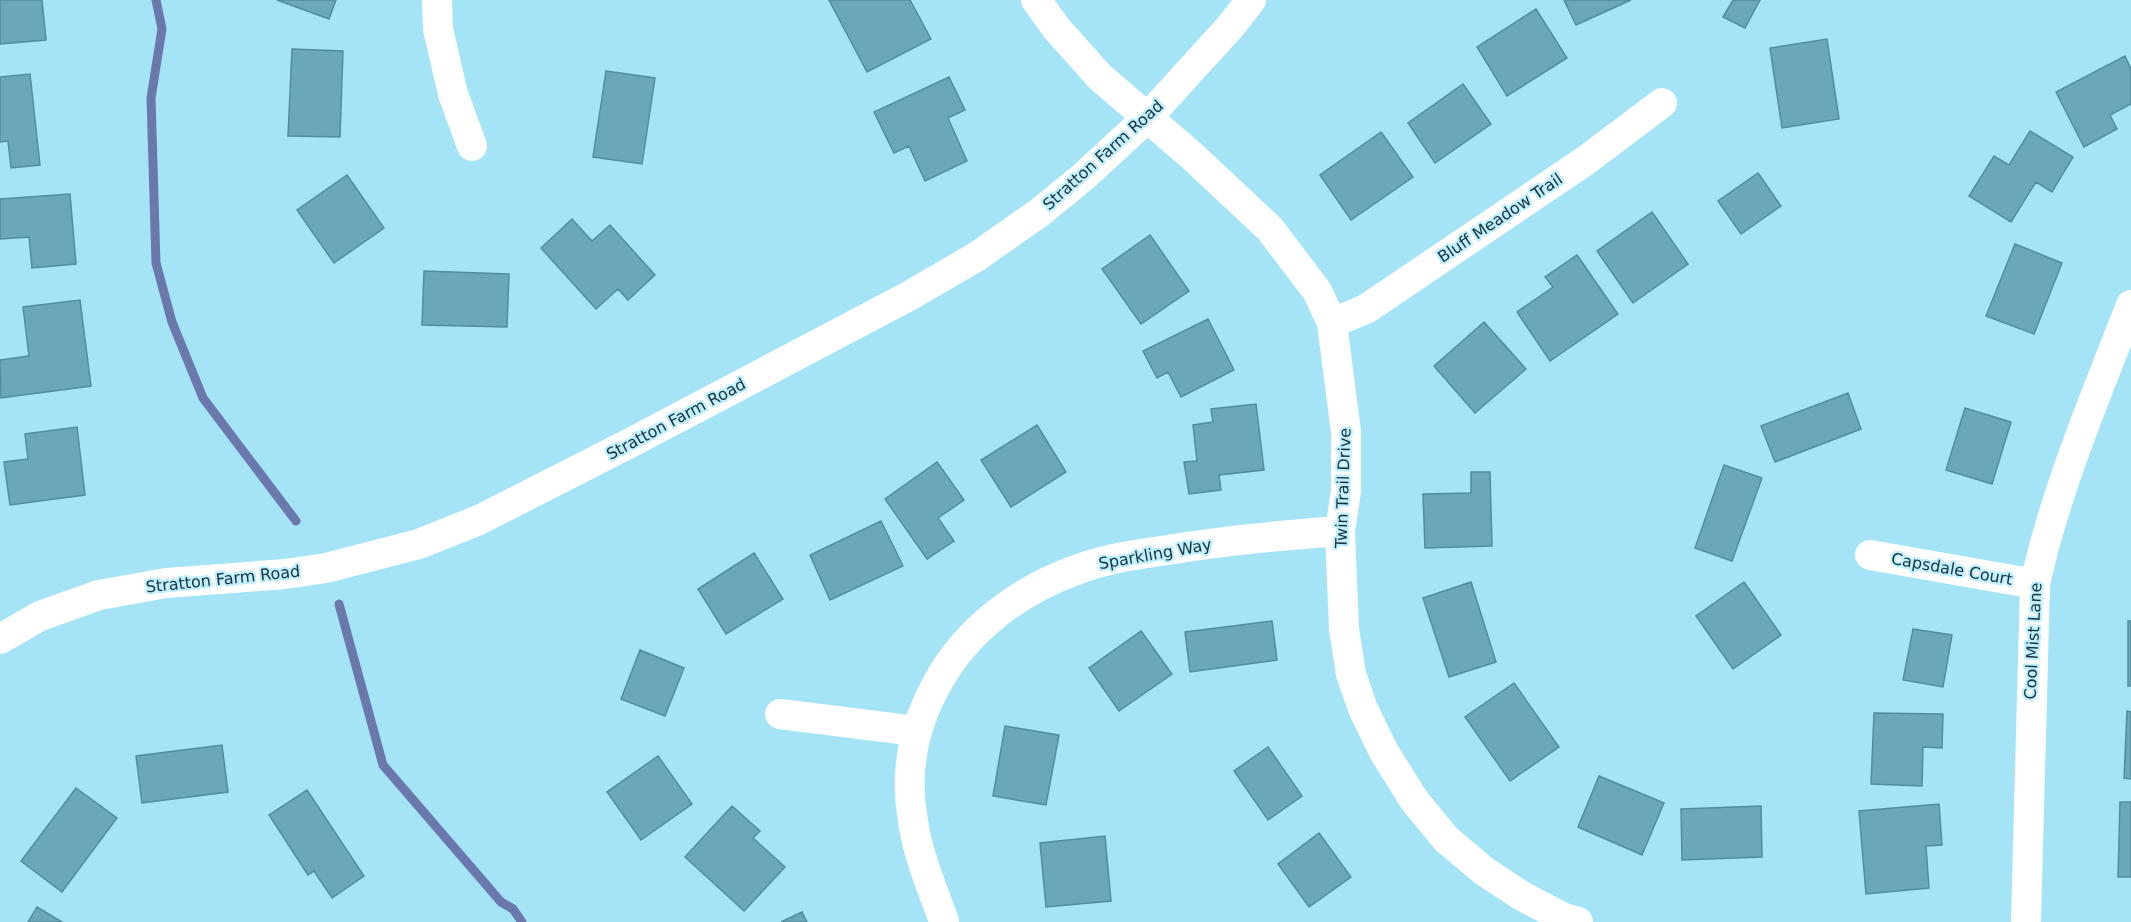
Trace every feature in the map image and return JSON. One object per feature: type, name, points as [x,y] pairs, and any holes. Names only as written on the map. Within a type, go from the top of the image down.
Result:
[{"type":"street","points":[[437,0],[438,29],[450,83],[472,146]]},
{"type":"street","name":"Twin Trail Drive","points":[[1036,0],[1057,29],[1100,76],[1191,155],[1270,229],[1317,291],[1332,323],[1346,432],[1346,491],[1340,531],[1344,629],[1351,674],[1363,709],[1383,752],[1414,800],[1446,839],[1484,871],[1522,896],[1564,918],[1578,922]]},
{"type":"street","name":"Stratton Farm Road","points":[[0,639],[40,616],[99,596],[166,583],[285,574],[326,568],[418,544],[479,520],[909,296],[976,257],[1039,213],[1083,177],[1147,118],[1230,27],[1251,0]]},
{"type":"street","name":"Bluff Meadow Trail","points":[[1332,323],[1366,309],[1585,160],[1662,103]]},
{"type":"street","name":"Cool Mist Lane","points":[[2026,922],[2034,584],[2045,538],[2073,456],[2131,305]]},
{"type":"street","name":"Sparkling Way","points":[[944,921],[919,852],[912,819],[909,785],[916,731],[933,690],[967,641],[993,617],[1036,588],[1076,570],[1127,556],[1268,537],[1340,531]]},
{"type":"street","name":"Capsdale Court","points":[[1870,555],[2034,584]]},
{"type":"street","points":[[780,714],[916,731]]},
{"type":"building","points":[[0,0],[42,0],[46,40],[0,44]]},
{"type":"building","points":[[277,0],[336,0],[329,19]]},
{"type":"building","points":[[829,0],[910,0],[931,39],[867,72]]},
{"type":"building","points":[[1564,0],[1631,0],[1576,25]]},
{"type":"building","points":[[1733,0],[1760,0],[1745,28],[1723,17]]},
{"type":"building","points":[[1536,9],[1567,58],[1507,96],[1477,47]]},
{"type":"building","points":[[1827,39],[1839,119],[1782,128],[1770,48]]},
{"type":"building","points":[[292,49],[343,51],[340,137],[288,136]]},
{"type":"building","points":[[2125,56],[2131,69],[2131,104],[2110,115],[2117,129],[2084,147],[2056,92]]},
{"type":"building","points":[[606,71],[655,78],[642,164],[593,157]]},
{"type":"building","points":[[30,74],[40,165],[11,168],[8,141],[0,142],[0,77]]},
{"type":"building","points":[[949,77],[965,110],[948,118],[967,161],[925,181],[909,146],[894,153],[874,112]]},
{"type":"building","points":[[1463,84],[1491,124],[1435,163],[1408,123]]},
{"type":"building","points":[[2030,131],[2073,157],[2052,192],[2036,182],[2011,222],[1969,196],[1994,156],[2009,165]]},
{"type":"building","points":[[1381,132],[1413,177],[1351,220],[1320,175]]},
{"type":"building","points":[[1758,173],[1781,206],[1741,234],[1718,201]]},
{"type":"building","points":[[347,175],[384,228],[334,263],[297,210]]},
{"type":"building","points":[[70,194],[76,264],[32,268],[29,237],[0,239],[0,199]]},
{"type":"building","points":[[1652,212],[1688,264],[1633,303],[1597,251]]},
{"type":"building","points":[[572,219],[592,241],[610,225],[655,275],[628,300],[618,289],[596,309],[541,248]]},
{"type":"building","points":[[1150,235],[1189,291],[1141,324],[1102,269]]},
{"type":"building","points":[[2015,244],[2062,263],[2034,334],[1986,316]]},
{"type":"building","points":[[1577,255],[1618,314],[1550,361],[1517,312],[1553,287],[1545,277]]},
{"type":"building","points":[[424,271],[509,274],[507,327],[422,325]]},
{"type":"building","points":[[80,300],[91,386],[1,398],[0,360],[29,356],[23,307]]},
{"type":"building","points":[[1208,319],[1234,370],[1181,397],[1168,372],[1157,378],[1143,351]]},
{"type":"building","points":[[1484,322],[1526,369],[1475,413],[1434,366]]},
{"type":"building","points":[[1848,393],[1861,429],[1775,462],[1761,426]]},
{"type":"building","points":[[1256,404],[1264,470],[1219,475],[1221,490],[1189,494],[1184,462],[1197,461],[1193,425],[1213,422],[1211,409]]},
{"type":"building","points":[[1965,408],[2011,422],[1992,484],[1946,470]]},
{"type":"building","points":[[1037,425],[1066,472],[1011,507],[981,460]]},
{"type":"building","points":[[77,427],[85,495],[10,505],[4,462],[28,459],[25,434]]},
{"type":"building","points":[[937,462],[964,500],[938,518],[954,541],[927,559],[885,499]]},
{"type":"building","points":[[1724,465],[1762,478],[1732,561],[1695,548]]},
{"type":"building","points":[[1471,472],[1490,472],[1492,546],[1425,548],[1423,494],[1471,493]]},
{"type":"building","points":[[881,521],[903,566],[830,600],[810,555]]},
{"type":"building","points":[[754,553],[783,599],[726,634],[698,589]]},
{"type":"building","points":[[1471,582],[1496,662],[1449,677],[1423,598]]},
{"type":"building","points":[[1744,582],[1781,635],[1733,669],[1696,616]]},
{"type":"building","points":[[1272,621],[1277,660],[1190,672],[1185,632]]},
{"type":"building","points":[[2128,621],[2131,621],[2131,686],[2128,686]]},
{"type":"building","points":[[1913,629],[1952,635],[1943,687],[1903,680]]},
{"type":"building","points":[[1141,631],[1172,674],[1119,711],[1089,668]]},
{"type":"building","points":[[640,650],[684,668],[665,716],[621,699]]},
{"type":"building","points":[[1514,683],[1559,747],[1510,781],[1465,717]]},
{"type":"building","points":[[2127,711],[2131,712],[2131,779],[2124,778]]},
{"type":"building","points":[[1874,713],[1943,714],[1942,748],[1923,747],[1922,786],[1871,784]]},
{"type":"building","points":[[1005,726],[1059,735],[1046,805],[993,796]]},
{"type":"building","points":[[222,745],[228,792],[142,803],[136,756]]},
{"type":"building","points":[[1268,747],[1302,796],[1268,820],[1234,771]]},
{"type":"building","points":[[658,756],[692,804],[641,840],[607,792]]},
{"type":"building","points":[[1599,776],[1664,803],[1642,855],[1578,827]]},
{"type":"building","points":[[76,788],[117,818],[62,892],[21,861]]},
{"type":"building","points":[[307,790],[364,876],[332,898],[314,871],[308,875],[269,815]]},
{"type":"building","points":[[2120,802],[2131,802],[2131,877],[2118,877]]},
{"type":"building","points":[[1939,804],[1942,845],[1926,846],[1929,888],[1866,894],[1859,811]]},
{"type":"building","points":[[732,806],[760,831],[753,838],[785,867],[744,911],[685,857]]},
{"type":"building","points":[[1761,806],[1762,857],[1682,860],[1681,809]]},
{"type":"building","points":[[1319,833],[1351,877],[1309,907],[1278,864]]},
{"type":"building","points":[[1105,836],[1111,901],[1046,907],[1040,843]]},
{"type":"building","points":[[37,907],[62,922],[28,922]]},
{"type":"building","points":[[802,912],[807,922],[781,922]]},
{"type":"waterway","points":[[156,0],[162,29],[151,98],[156,263],[172,322],[203,398],[296,521]]},
{"type":"waterway","points":[[339,604],[383,765],[501,902],[513,909],[522,922]]}]
